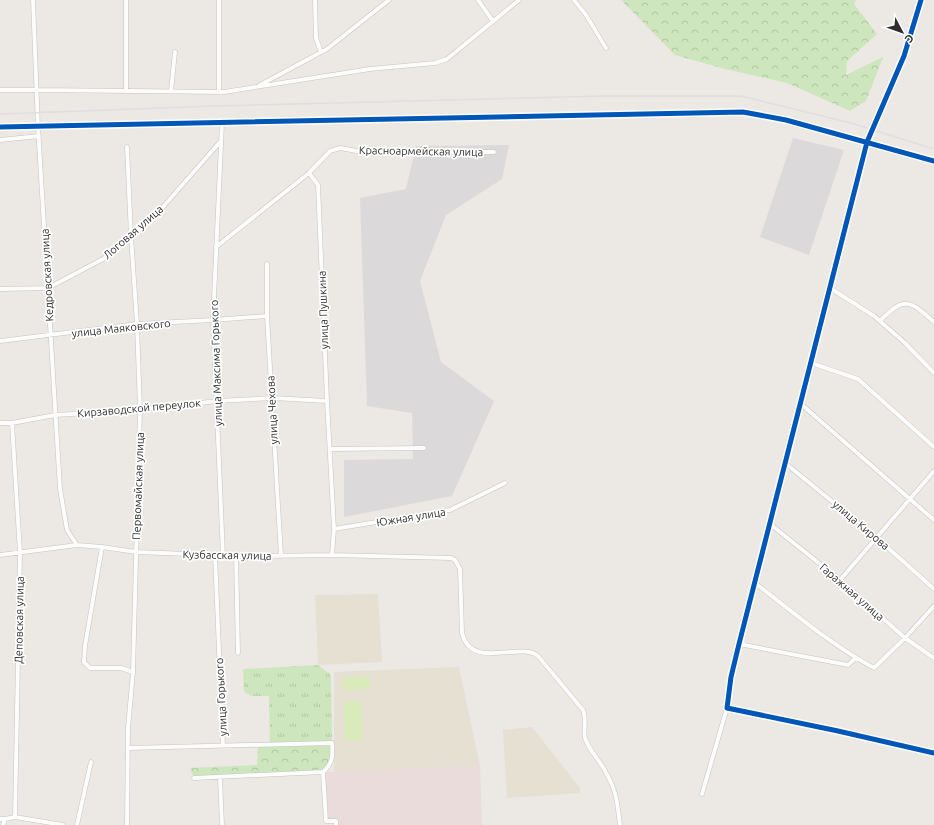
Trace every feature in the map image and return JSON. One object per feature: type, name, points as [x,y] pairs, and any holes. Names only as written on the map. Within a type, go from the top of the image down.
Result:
[{"type":"street","name":"Кедровская улица","points":[[33,0],[38,127],[60,489],[67,530],[77,545]]},
{"type":"street","points":[[126,0],[126,91]]},
{"type":"street","points":[[219,0],[219,92]]},
{"type":"street","points":[[315,0],[316,38],[321,52]]},
{"type":"street","points":[[257,88],[327,49],[389,0]]},
{"type":"street","points":[[478,0],[493,21]]},
{"type":"street","points":[[0,90],[219,92],[257,88],[370,69],[435,64],[447,59],[519,0]]},
{"type":"street","points":[[574,0],[586,15],[606,48]]},
{"type":"street","points":[[702,794],[727,708],[731,677],[739,644],[867,142],[904,56],[922,0]]},
{"type":"street","points":[[171,91],[175,52]]},
{"type":"street","points":[[0,128],[743,112],[786,120],[934,161]]},
{"type":"street","name":"улица Максима Горького","points":[[222,123],[213,320],[223,556]]},
{"type":"street","points":[[0,140],[39,136]]},
{"type":"street","name":"Логовая улица","points":[[0,289],[48,288],[103,259],[155,216],[221,141]]},
{"type":"street","name":"Первомайская улица","points":[[127,147],[137,324],[140,410],[133,672],[128,728],[127,825]]},
{"type":"street","name":"Красноармейская улица","points":[[216,247],[310,173],[330,151],[340,148],[368,153],[494,152]]},
{"type":"street","name":"улица Пушкина","points":[[310,173],[318,185],[334,529],[332,555]]},
{"type":"street","name":"улица Чехова","points":[[267,264],[267,316],[281,556]]},
{"type":"street","points":[[830,288],[874,316],[905,343],[934,373]]},
{"type":"street","points":[[880,321],[897,306],[908,303],[921,310],[934,322]]},
{"type":"street","name":"улица Маяковского","points":[[0,341],[51,336],[137,324],[267,316]]},
{"type":"street","points":[[811,363],[858,379],[934,447]]},
{"type":"street","name":"Кирзаводской переулок","points":[[0,423],[12,423],[55,415],[140,410],[217,401],[271,398],[327,401]]},
{"type":"street","points":[[800,404],[934,520]]},
{"type":"street","name":"Деповская улица","points":[[12,423],[20,553],[15,817]]},
{"type":"street","points":[[330,450],[424,448]]},
{"type":"street","name":"улица Кирова","points":[[785,463],[877,538],[934,590]]},
{"type":"street","points":[[840,580],[934,471]]},
{"type":"street","name":"Южная улица","points":[[334,529],[450,510],[505,483]]},
{"type":"street","name":"Гаражная улица","points":[[770,524],[840,580],[905,638],[934,658]]},
{"type":"street","name":"Кузбасская улица","points":[[0,555],[77,545],[102,546],[136,552],[215,556],[332,555],[448,557],[455,560],[460,569],[462,633],[465,642],[470,647],[485,652],[499,654],[528,652],[538,656],[583,710],[585,719],[584,731],[590,750],[604,769],[618,799],[620,825]]},
{"type":"street","points":[[102,546],[85,646],[84,662],[90,668],[121,668],[133,672]]},
{"type":"street","name":"улица Горького","points":[[215,556],[223,746],[332,743],[333,757],[329,766],[323,772]]},
{"type":"street","points":[[236,556],[238,653]]},
{"type":"street","points":[[755,583],[856,658],[874,668],[905,638],[934,606]]},
{"type":"street","points":[[739,644],[848,665],[856,658]]},
{"type":"street","points":[[727,708],[934,753]]},
{"type":"street","points":[[128,748],[223,746]]},
{"type":"street","points":[[77,825],[91,762]]},
{"type":"street","points":[[194,778],[323,772],[326,821],[336,821],[336,825]]},
{"type":"street","points":[[220,776],[222,825]]},
{"type":"street","points":[[0,819],[15,817],[63,825]]},
{"type":"street","points":[[3,825],[6,819]]},
{"type":"shaded area","points":[[793,138],[844,150],[809,255],[760,237]]},
{"type":"shaded area","points":[[509,145],[502,179],[446,215],[420,281],[441,362],[494,401],[452,496],[344,517],[344,460],[413,459],[412,413],[367,406],[360,198],[406,189],[416,146]]},
{"type":"shaded area","points":[[378,594],[382,662],[318,665],[315,595]]},
{"type":"shaded area","points":[[459,667],[480,766],[334,772],[334,672]]},
{"type":"shaded area","points":[[532,727],[580,788],[580,793],[507,798],[503,730]]},
{"type":"shaded area","points":[[480,766],[482,825],[336,825],[336,821],[326,821],[323,772]]},
{"type":"green space","points":[[621,0],[856,0],[854,4],[877,34],[847,61],[846,75],[883,57],[866,101],[850,111],[787,83],[725,69],[675,55]]},
{"type":"green space","points":[[318,665],[330,674],[331,678],[332,743],[270,745],[269,696],[252,696],[244,692],[243,669]]},
{"type":"green space","points":[[367,676],[370,679],[370,686],[368,689],[343,689],[343,678]]},
{"type":"green space","points":[[346,701],[361,702],[362,740],[346,740],[344,703]]},
{"type":"green space","points":[[332,743],[333,757],[323,772],[194,778],[190,768],[257,765],[258,745]]},
{"type":"railway","points":[[0,114],[215,106],[603,96],[741,96],[851,123],[934,149]]},
{"type":"cycle path","points":[[921,0],[904,56],[867,142],[739,644],[731,677],[727,708],[934,753]]},
{"type":"cycle path","points":[[0,127],[743,112],[786,120],[934,161]]}]
